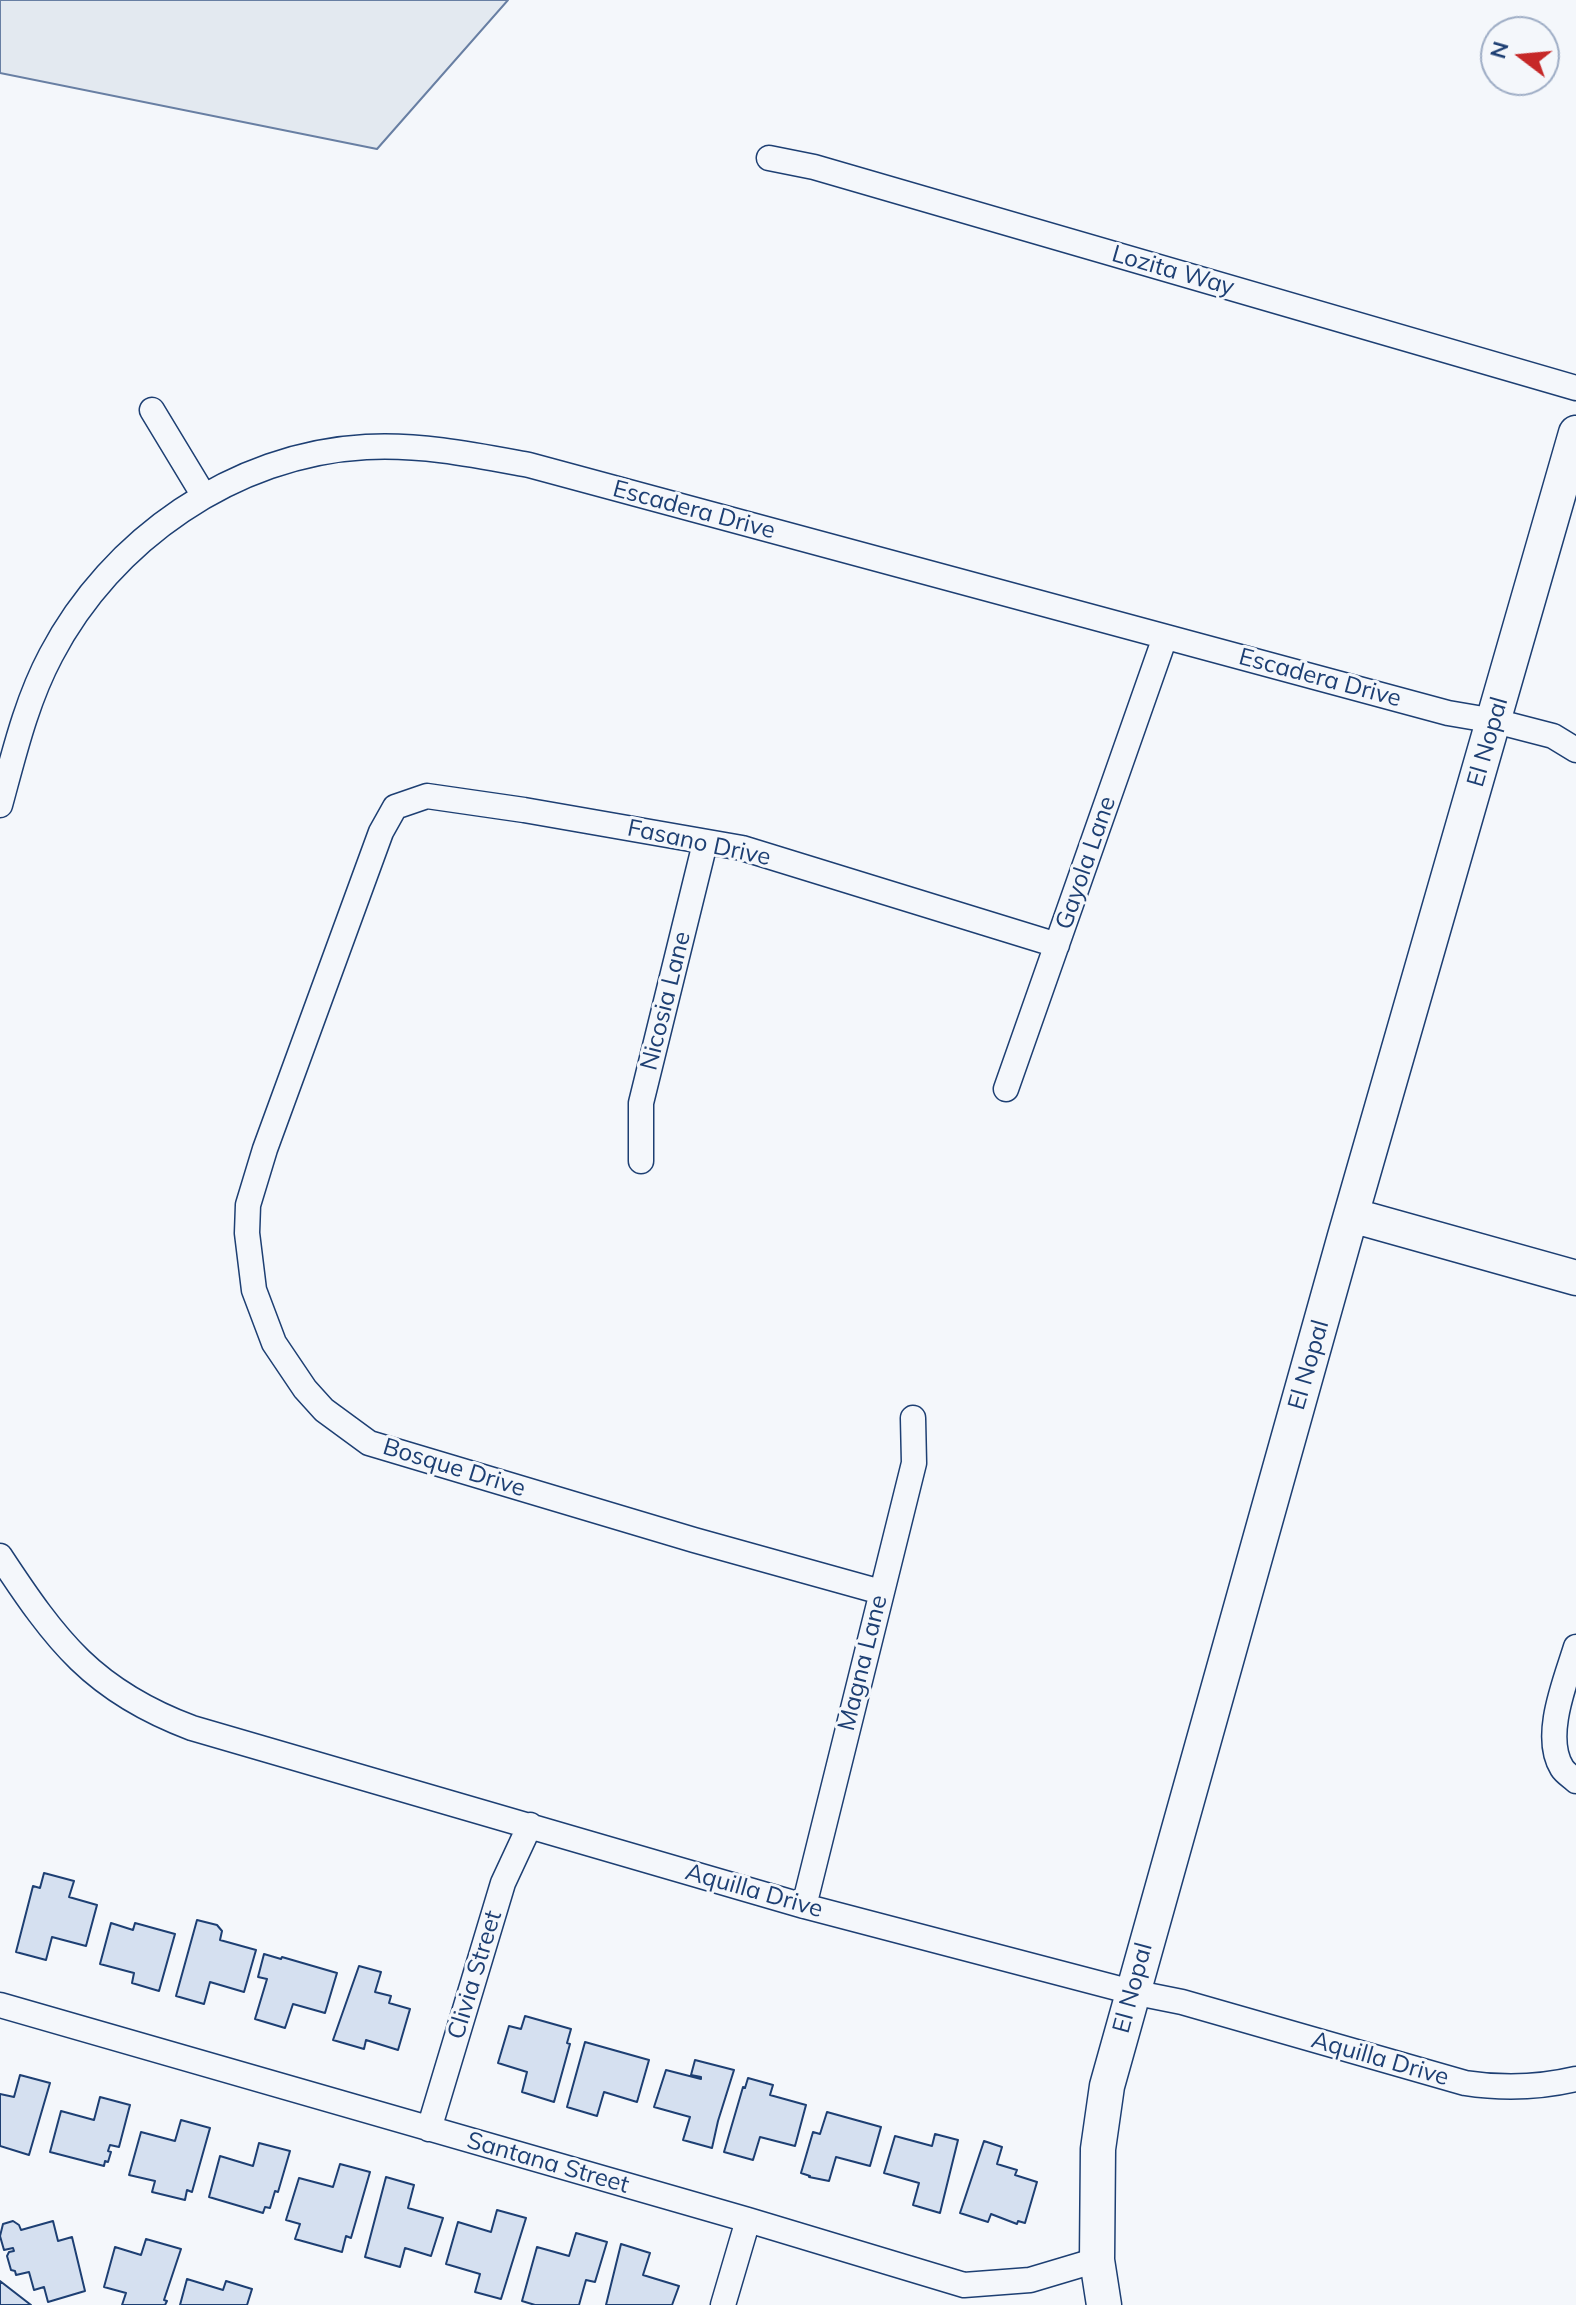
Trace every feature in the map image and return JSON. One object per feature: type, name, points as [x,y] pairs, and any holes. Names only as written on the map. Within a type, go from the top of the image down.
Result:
[{"type":"main road","name":"El Nopal","points":[[1104,2305],[1097,2260],[1098,2149],[1107,2086],[1351,1215],[1573,451]]},
{"type":"main road","points":[[1351,1215],[1576,1278]]},
{"type":"street","name":"Lozita Way","points":[[769,158],[814,167],[1576,388]]},
{"type":"street","points":[[152,410],[204,496]]},
{"type":"street","name":"Escadera Drive","points":[[11,721],[35,689],[51,655],[91,593],[143,539],[173,516],[204,496],[287,461],[363,447],[393,446],[457,451],[529,465],[1448,713],[1553,736],[1576,750]]},
{"type":"street","name":"Gayola Lane","points":[[1006,1089],[1165,637]]},
{"type":"street","points":[[0,805],[11,721]]},
{"type":"street","name":"Fasano Drive","points":[[427,796],[742,848],[1057,945]]},
{"type":"street","name":"Bosque Drive","points":[[427,796],[395,807],[381,832],[265,1149],[248,1205],[248,1247],[254,1290],[274,1343],[297,1378],[324,1410],[369,1443],[881,1592]]},
{"type":"street","name":"Nicosia Lane","points":[[641,1161],[641,1103],[705,843]]},
{"type":"street","name":"Magna Lane","points":[[804,1906],[914,1463],[913,1418]]},
{"type":"street","name":"Aquilla Drive","points":[[0,1556],[41,1618],[79,1662],[106,1684],[157,1714],[192,1728],[804,1906],[1132,1992],[1182,2002],[1465,2083],[1493,2088],[1521,2088],[1576,2079]]},
{"type":"street","points":[[1576,1647],[1554,1724],[1562,1769],[1576,1781]]},
{"type":"street","name":"Clivia Street","points":[[429,2129],[503,1883],[530,1825]]},
{"type":"street","name":"Santana Street","points":[[0,2005],[964,2285],[1030,2280],[1097,2260]]},
{"type":"street","points":[[723,2305],[748,2220]]},
{"type":"shaded area","points":[[0,0],[508,0],[377,149],[0,73]]},
{"type":"building","points":[[44,1873],[74,1881],[69,1897],[97,1905],[86,1946],[52,1937],[46,1960],[16,1952],[33,1886],[40,1888]]},
{"type":"building","points":[[197,1920],[217,1925],[222,1931],[220,1940],[256,1950],[244,1992],[210,1982],[204,2004],[176,1996]]},
{"type":"building","points":[[111,1923],[133,1930],[135,1923],[175,1934],[159,1991],[132,1983],[134,1973],[100,1964]]},
{"type":"building","points":[[264,1954],[337,1973],[325,2013],[293,2004],[285,2028],[255,2019],[267,1979],[258,1977]]},
{"type":"building","points":[[359,1966],[381,1972],[375,1992],[391,1996],[389,2003],[410,2009],[398,2050],[366,2040],[364,2049],[333,2040]]},
{"type":"building","points":[[525,2016],[571,2029],[567,2043],[570,2044],[554,2102],[522,2092],[527,2072],[498,2063],[509,2026],[521,2029]]},
{"type":"building","points":[[585,2042],[649,2060],[637,2102],[604,2092],[597,2116],[567,2107]]},
{"type":"building","points":[[695,2060],[734,2070],[712,2148],[683,2140],[690,2117],[654,2107],[666,2070],[701,2079],[691,2075]]},
{"type":"building","points":[[20,2075],[50,2083],[29,2155],[0,2146],[0,2094],[14,2097]]},
{"type":"building","points":[[748,2078],[773,2085],[770,2095],[806,2105],[795,2146],[760,2137],[753,2160],[724,2152]]},
{"type":"building","points":[[100,2097],[130,2105],[119,2147],[110,2145],[108,2162],[105,2161],[104,2166],[50,2152],[61,2111],[94,2120]]},
{"type":"building","points":[[827,2112],[881,2127],[870,2166],[836,2157],[829,2181],[801,2173],[813,2132],[820,2134]]},
{"type":"building","points":[[181,2120],[210,2128],[192,2192],[187,2190],[185,2200],[152,2192],[155,2181],[129,2175],[141,2132],[175,2141]]},
{"type":"building","points":[[935,2134],[958,2140],[940,2213],[913,2205],[919,2183],[884,2173],[895,2136],[932,2146]]},
{"type":"building","points":[[984,2141],[1002,2147],[997,2164],[1017,2170],[1015,2175],[1037,2182],[1025,2223],[1018,2221],[1017,2224],[991,2214],[988,2222],[960,2213]]},
{"type":"building","points":[[259,2143],[290,2151],[270,2208],[265,2207],[263,2213],[209,2197],[220,2156],[253,2166]]},
{"type":"building","points":[[340,2164],[370,2172],[351,2238],[346,2236],[342,2252],[295,2239],[300,2224],[286,2220],[299,2178],[333,2187]]},
{"type":"building","points":[[386,2177],[414,2185],[408,2208],[443,2218],[431,2256],[405,2248],[400,2267],[365,2257]]},
{"type":"building","points":[[497,2210],[526,2218],[501,2299],[475,2292],[480,2274],[446,2264],[458,2222],[491,2232]]},
{"type":"building","points":[[13,2221],[21,2230],[53,2221],[58,2241],[72,2237],[85,2291],[48,2302],[44,2287],[34,2290],[29,2272],[16,2275],[7,2256],[14,2251],[13,2248],[4,2250],[0,2236],[3,2224]]},
{"type":"building","points":[[576,2233],[607,2242],[595,2282],[586,2280],[579,2305],[535,2305],[522,2301],[537,2247],[569,2256]]},
{"type":"building","points":[[146,2239],[181,2249],[164,2300],[167,2301],[165,2305],[122,2305],[126,2293],[104,2287],[115,2247],[141,2255]]},
{"type":"building","points":[[621,2244],[650,2253],[643,2275],[679,2286],[672,2305],[606,2305]]},
{"type":"building","points":[[187,2279],[223,2290],[226,2281],[252,2289],[247,2305],[180,2305]]},
{"type":"building","points":[[0,2281],[31,2305],[0,2305]]}]
